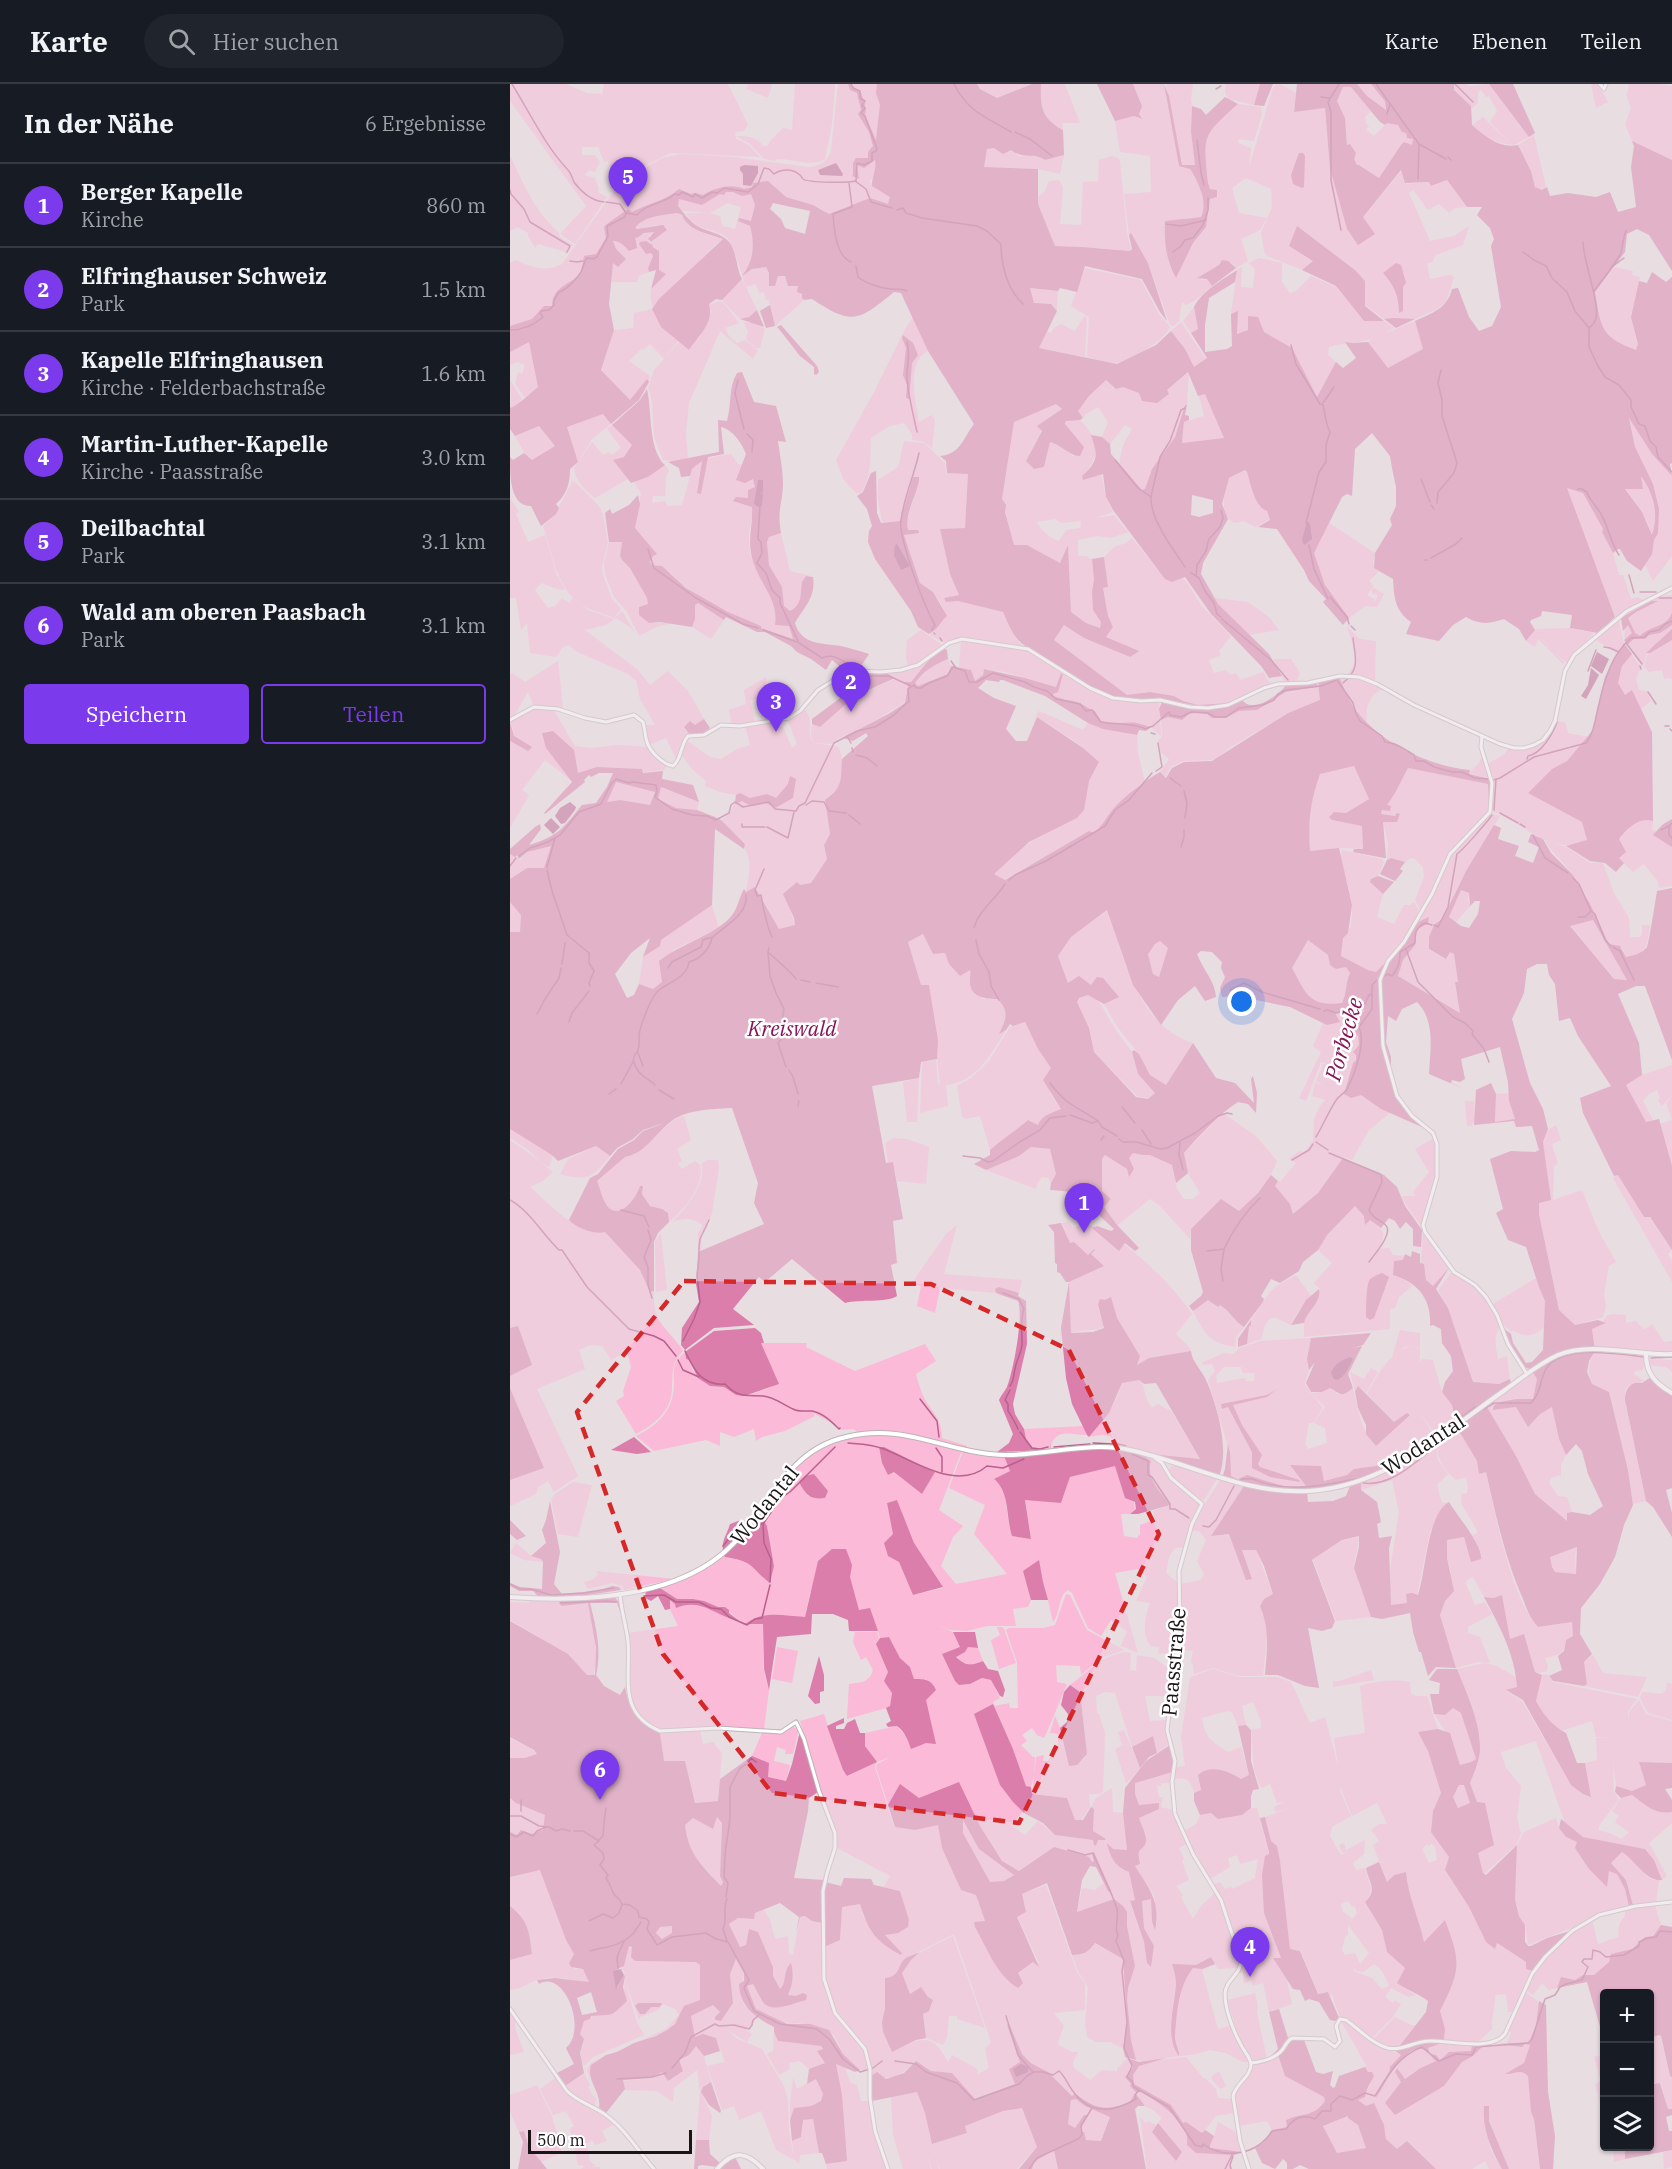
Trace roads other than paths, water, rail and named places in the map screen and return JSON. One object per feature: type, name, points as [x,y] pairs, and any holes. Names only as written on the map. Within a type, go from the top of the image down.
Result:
[{"type":"main road","name":"Wodantal","points":[[510,1597],[554,1599],[609,1595],[680,1579],[713,1562],[734,1542],[794,1465],[826,1444],[846,1437],[886,1432],[907,1434],[971,1451],[1003,1455],[1104,1447],[1154,1456],[1211,1476],[1264,1489],[1310,1491],[1348,1485],[1384,1472],[1404,1461],[1527,1374],[1558,1355],[1576,1350],[1646,1354]]},
{"type":"main road","points":[[1672,1354],[1646,1354],[1649,1373],[1659,1385],[1672,1393]]},
{"type":"main road","points":[[717,2169],[728,2158],[742,2155],[754,2160],[763,2169]]},
{"type":"street","points":[[1599,84],[1604,89],[1606,84]]},
{"type":"street","points":[[510,720],[534,707],[558,709],[606,722],[634,715],[643,722],[650,749],[664,762],[673,766],[678,762],[684,741],[688,736],[704,735],[721,725],[740,726],[789,718],[800,711],[818,690],[844,674],[856,671],[901,670],[918,665],[944,645],[962,639],[1028,649],[1090,688],[1113,698],[1160,700],[1190,707],[1208,708],[1228,705],[1278,684],[1308,683],[1340,676],[1359,677],[1482,736],[1515,748],[1531,746],[1543,740],[1555,721],[1564,675],[1574,655],[1626,611],[1672,588]]},
{"type":"street","points":[[1482,736],[1480,745],[1492,783],[1491,809],[1450,854],[1435,888],[1407,937],[1384,968],[1380,993],[1383,1046],[1397,1096],[1414,1119],[1433,1133],[1437,1144],[1437,1177],[1424,1225],[1425,1232],[1454,1272],[1474,1285],[1486,1297],[1497,1315],[1508,1344],[1527,1374]]},
{"type":"street","points":[[1154,1456],[1167,1473]]},
{"type":"street","points":[[1164,1467],[1168,1461]]},
{"type":"street","points":[[1167,1473],[1168,1461]]},
{"type":"street","name":"Paasstraße","points":[[1167,1473],[1202,1504],[1192,1524],[1179,1571],[1180,1624],[1167,1730],[1175,1761],[1172,1782],[1175,1814],[1193,1854],[1221,1900],[1240,1957],[1241,1968],[1227,1986],[1225,1994],[1236,2036],[1251,2063]]},
{"type":"street","points":[[621,1593],[622,1606]]},
{"type":"street","points":[[621,1593],[628,1651],[629,1700],[638,1714],[653,1728],[660,1731],[718,1728],[781,1732],[796,1722],[804,1739],[819,1791],[835,1833],[835,1848],[826,1873],[823,1891],[824,1979],[835,2013],[865,2049],[870,2069],[870,2098],[875,2131],[888,2169]]},
{"type":"street","points":[[609,1595],[620,1601]]},
{"type":"street","points":[[1249,2169],[1243,2152],[1233,2096],[1235,2089],[1249,2072],[1251,2063],[1266,2060],[1278,2054],[1288,2040],[1293,2038],[1324,2039],[1335,2047],[1340,2041],[1336,2026],[1340,2019],[1346,2020],[1376,2043],[1390,2048],[1427,2041],[1471,2043],[1497,2041],[1505,2034],[1535,1970],[1572,1931],[1599,1915],[1636,1906],[1672,1902]]},
{"type":"street","points":[[510,2009],[567,2091],[577,2100],[597,2109],[613,2120],[654,2169]]},
{"type":"waterway","points":[[512,84],[544,139],[569,171],[577,186],[591,198],[604,202]]},
{"type":"waterway","points":[[510,330],[528,326],[543,317],[541,311],[549,310],[554,305],[559,292],[577,278],[587,258],[597,257],[608,236],[607,226],[625,217],[626,213],[637,215],[646,208],[682,192],[693,197],[695,194],[702,198],[724,188],[748,192],[758,184],[764,168],[774,174],[783,170],[794,171],[803,179],[813,181],[856,181],[857,163],[864,165],[872,161],[872,153],[877,149],[865,116],[861,113],[865,108],[862,106],[865,101],[860,98],[860,91],[853,88],[851,84]]},
{"type":"waterway","points":[[954,84],[972,108],[1011,132]]},
{"type":"waterway","points":[[1339,84],[1328,102],[1331,112],[1331,180],[1341,230]]},
{"type":"waterway","points":[[1376,84],[1419,144],[1446,159]]},
{"type":"waterway","points":[[1455,84],[1473,102]]},
{"type":"waterway","points":[[1216,89],[1221,86]]},
{"type":"waterway","points":[[1321,97],[1329,98]]},
{"type":"waterway","points":[[1387,114],[1390,104]]},
{"type":"waterway","points":[[1015,132],[1030,139],[1052,156]]},
{"type":"waterway","points":[[1197,140],[1204,185]]},
{"type":"waterway","points":[[1418,179],[1419,145]]},
{"type":"waterway","points":[[1448,157],[1451,160]]},
{"type":"waterway","points":[[855,181],[866,189],[871,202],[892,208]]},
{"type":"waterway","points":[[849,183],[852,207],[833,214],[839,248],[846,259],[851,262]]},
{"type":"waterway","points":[[510,190],[524,209],[530,222],[570,246],[567,252]]},
{"type":"waterway","points":[[1173,252],[1185,240],[1193,238],[1203,225],[1208,210],[1208,198]]},
{"type":"waterway","points":[[606,202],[620,204],[626,213]]},
{"type":"waterway","points":[[897,210],[903,208],[906,213],[922,218],[977,226],[987,231],[1001,244],[1006,276],[1017,298],[1023,304]]},
{"type":"waterway","points":[[1166,224],[1181,226],[1206,220]]},
{"type":"waterway","points":[[1594,291],[1620,255],[1626,231]]},
{"type":"waterway","points":[[1583,242],[1596,306],[1595,322],[1589,328]]},
{"type":"waterway","points":[[1523,252],[1546,266],[1552,278],[1567,292],[1575,311],[1589,328],[1589,347],[1598,366],[1605,377],[1619,385],[1631,400],[1631,407],[1639,424],[1645,426],[1650,441],[1656,447],[1658,457],[1672,472]]},
{"type":"waterway","points":[[1613,266],[1624,258]]},
{"type":"waterway","points":[[570,261],[583,261]]},
{"type":"waterway","points":[[856,266],[858,277],[865,281],[884,288],[907,291]]},
{"type":"waterway","points":[[907,342],[909,352],[907,380],[917,432]]},
{"type":"waterway","points":[[1291,345],[1296,364],[1320,404],[1323,405],[1330,432],[1326,445],[1326,462],[1319,472],[1306,523]]},
{"type":"waterway","points":[[1437,503],[1438,492],[1454,473],[1457,463],[1442,416],[1442,400],[1438,383],[1441,370]]},
{"type":"waterway","points":[[738,380],[735,393],[744,429]]},
{"type":"waterway","points":[[1323,403],[1334,387]]},
{"type":"waterway","points":[[1151,497],[1160,457],[1170,441],[1181,410],[1185,408]]},
{"type":"waterway","points":[[747,434],[753,440],[752,452]]},
{"type":"waterway","points":[[919,453],[904,503],[901,529],[913,573],[935,625],[932,630]]},
{"type":"waterway","points":[[1115,460],[1138,488],[1151,497],[1158,524],[1185,567]]},
{"type":"waterway","points":[[1421,479],[1430,502]]},
{"type":"waterway","points":[[1578,489],[1587,492],[1601,513],[1619,555]]},
{"type":"waterway","points":[[760,505],[758,539],[761,542],[762,553],[757,563],[766,573],[772,590],[780,598],[780,603],[799,643],[822,658],[835,657],[854,669]]},
{"type":"waterway","points":[[1431,505],[1434,509]]},
{"type":"waterway","points":[[1196,576],[1197,565],[1206,551],[1209,539],[1220,527],[1223,518],[1221,510]]},
{"type":"waterway","points":[[1431,558],[1462,538]]},
{"type":"waterway","points":[[1309,545],[1314,569],[1328,599]]},
{"type":"waterway","points":[[648,549],[654,568],[696,598],[743,624],[758,628]]},
{"type":"waterway","points":[[1191,573],[1199,578],[1214,603],[1217,614],[1221,617]]},
{"type":"waterway","points":[[1629,575],[1634,593]]},
{"type":"waterway","points":[[1640,592],[1656,592]]},
{"type":"waterway","points":[[1330,597],[1347,617],[1349,624]]},
{"type":"waterway","points":[[1659,598],[1672,598]]},
{"type":"waterway","points":[[1222,619],[1271,660],[1288,680]]},
{"type":"waterway","points":[[1494,780],[1534,757],[1586,743],[1593,729],[1606,677],[1624,644],[1631,638],[1645,637],[1649,632],[1659,630],[1672,621]]},
{"type":"waterway","points":[[1351,626],[1355,630]]},
{"type":"waterway","points":[[763,630],[797,642]]},
{"type":"waterway","points":[[1343,683],[1355,667],[1353,638]]},
{"type":"waterway","points":[[1626,643],[1642,664]]},
{"type":"waterway","points":[[1604,647],[1619,652]]},
{"type":"waterway","points":[[1588,671],[1596,650]]},
{"type":"waterway","points":[[951,661],[956,668]]},
{"type":"waterway","points":[[519,856],[530,848],[560,835],[579,812],[601,804],[616,779],[629,783],[656,785],[655,797],[672,809],[716,820],[729,813],[731,805],[735,802],[743,807],[769,802],[775,809],[796,811],[805,803],[834,743],[857,731],[875,727],[894,715],[909,701],[908,689],[914,685],[916,688],[921,688],[947,676],[953,667],[965,671],[969,682],[977,682],[993,673],[1047,691],[1056,699],[1080,704],[1086,711],[1092,710],[1101,722],[1145,729],[1153,726],[1169,712],[1170,715],[1181,717],[1191,712],[1226,717],[1239,708],[1263,705],[1274,700],[1278,694],[1286,690],[1321,686],[1337,680],[1353,703],[1360,721],[1382,736],[1385,742],[1408,751],[1414,755],[1416,761],[1424,761],[1434,767],[1462,772],[1475,778],[1489,779]]},
{"type":"waterway","points":[[857,673],[889,676],[911,686]]},
{"type":"waterway","points":[[1648,692],[1656,704]]},
{"type":"waterway","points":[[1527,759],[1546,743],[1557,722]]},
{"type":"waterway","points":[[1151,733],[1155,734]]},
{"type":"waterway","points":[[847,736],[851,743]]},
{"type":"waterway","points":[[1156,771],[1162,767],[1158,743]]},
{"type":"waterway","points":[[852,748],[853,752]]},
{"type":"waterway","points":[[856,755],[867,758],[877,766]]},
{"type":"waterway","points":[[1009,880],[1105,826],[1115,810],[1129,800],[1152,773]]},
{"type":"waterway","points":[[1170,778],[1181,786]]},
{"type":"waterway","name":"Porbecke","points":[[1494,810],[1496,779]]},
{"type":"waterway","points":[[1184,791],[1187,803],[1185,818]]},
{"type":"waterway","points":[[806,805],[812,801],[824,802],[829,811],[846,813]]},
{"type":"waterway","points":[[767,827],[788,838],[794,812]]},
{"type":"waterway","points":[[1500,813],[1518,823]]},
{"type":"waterway","points":[[849,815],[860,824]]},
{"type":"waterway","name":"Porbecke","points":[[1434,925],[1438,927],[1448,907],[1457,854],[1492,815]]},
{"type":"waterway","points":[[1672,823],[1669,826],[1669,835],[1672,838]]},
{"type":"waterway","points":[[742,824],[742,827],[765,827]]},
{"type":"waterway","points":[[1520,824],[1525,827]]},
{"type":"waterway","points":[[1661,830],[1669,826]]},
{"type":"waterway","points":[[1181,847],[1184,830]]},
{"type":"waterway","points":[[1533,835],[1545,858],[1568,873]]},
{"type":"waterway","points":[[547,867],[555,838]]},
{"type":"waterway","points":[[510,866],[516,858]]},
{"type":"waterway","points":[[764,869],[755,890],[757,896],[761,895],[772,937]]},
{"type":"waterway","points":[[547,870],[567,935],[589,953],[589,963],[594,971],[590,986]]},
{"type":"waterway","points":[[1573,878],[1579,884],[1591,911],[1595,914],[1605,940],[1611,946]]},
{"type":"waterway","points":[[974,927],[980,915],[1005,884]]},
{"type":"waterway","points":[[668,968],[672,962],[701,947],[703,940],[712,938],[734,920],[744,908],[746,895]]},
{"type":"waterway","points":[[1578,917],[1585,917],[1590,912]]},
{"type":"waterway","name":"Porbecke","points":[[1385,976],[1388,974],[1392,976],[1399,963],[1400,952],[1415,943],[1417,929],[1425,923],[1432,925]]},
{"type":"waterway","points":[[655,1085],[640,1073],[634,1060],[639,1048],[639,1036],[646,1011],[656,993],[682,975],[689,962],[704,953],[712,938]]},
{"type":"waterway","points":[[976,940],[979,954],[989,972],[991,986],[999,1000]]},
{"type":"waterway","points":[[562,964],[565,943]]},
{"type":"waterway","points":[[1613,947],[1620,951],[1634,980]]},
{"type":"waterway","points":[[769,948],[768,952],[796,979]]},
{"type":"waterway","points":[[1406,949],[1418,982],[1453,1017],[1465,1023],[1473,1031],[1472,1034],[1484,1049],[1489,1062]]},
{"type":"waterway","points":[[768,952],[770,976],[784,1009],[781,1027]]},
{"type":"waterway","points":[[543,1002],[559,978],[561,968]]},
{"type":"waterway","points":[[801,980],[810,982]]},
{"type":"waterway","name":"Porbecke","points":[[1316,1137],[1338,1098],[1347,1089],[1353,1075],[1359,1058],[1361,1041],[1359,1027],[1372,1009],[1372,985],[1377,980]]},
{"type":"waterway","points":[[816,983],[838,987]]},
{"type":"waterway","points":[[1230,990],[1244,983],[1262,992],[1320,1009]]},
{"type":"waterway","points":[[569,1022],[572,1013],[589,991]]},
{"type":"waterway","points":[[1324,1011],[1336,1013],[1361,1007],[1372,994]]},
{"type":"waterway","points":[[537,1014],[543,1003]]},
{"type":"waterway","points":[[780,1032],[782,1038],[778,1043],[786,1067]]},
{"type":"waterway","points":[[638,1053],[643,1066]]},
{"type":"waterway","points":[[621,1084],[633,1062]]},
{"type":"waterway","points":[[789,1070],[798,1094]]},
{"type":"waterway","points":[[1050,1083],[1067,1101],[1098,1121]]},
{"type":"waterway","points":[[609,1094],[616,1089]]},
{"type":"waterway","points":[[659,1090],[674,1099]]},
{"type":"waterway","points":[[798,1106],[799,1101]]},
{"type":"waterway","points":[[1122,1107],[1135,1123]]},
{"type":"waterway","points":[[1119,1139],[1123,1142],[1137,1142],[1160,1149],[1167,1148],[1195,1133],[1218,1116],[1232,1114]]},
{"type":"waterway","points":[[1070,1115],[1092,1123],[1098,1121],[1102,1127],[1117,1136]]},
{"type":"waterway","points":[[963,1156],[980,1158],[988,1162],[993,1161],[1040,1130],[1050,1118],[1066,1116]]},
{"type":"waterway","points":[[1142,1130],[1151,1144]]},
{"type":"waterway","points":[[1101,1140],[1104,1136]]},
{"type":"waterway","points":[[1180,1142],[1179,1154],[1183,1170]]},
{"type":"waterway","points":[[1316,1142],[1328,1150]]},
{"type":"waterway","name":"Porbecke","points":[[1292,1160],[1309,1150],[1313,1144]]},
{"type":"waterway","points":[[1329,1153],[1380,1174]]},
{"type":"waterway","points":[[1369,1262],[1388,1231],[1387,1227],[1369,1210],[1382,1182],[1381,1175]]},
{"type":"waterway","name":"Porbecke","points":[[1207,1251],[1224,1249],[1239,1222],[1260,1198]]},
{"type":"waterway","points":[[510,1200],[524,1210],[553,1244],[562,1250],[587,1287],[629,1329],[664,1341],[676,1356]]},
{"type":"waterway","points":[[621,1210],[644,1216],[649,1227]]},
{"type":"waterway","points":[[683,1341],[700,1302],[697,1275],[699,1247],[700,1239],[709,1220]]},
{"type":"waterway","points":[[648,1230],[651,1240],[644,1257],[648,1267],[648,1285],[652,1298]]},
{"type":"waterway","points":[[1223,1281],[1221,1269],[1224,1250]]},
{"type":"waterway","points":[[1003,1293],[1019,1299],[1024,1309],[1022,1345],[1010,1386]]},
{"type":"waterway","points":[[685,1351],[700,1375],[710,1382],[725,1384],[734,1392],[743,1395],[771,1398],[797,1411],[816,1412],[840,1428]]},
{"type":"waterway","points":[[1484,1409],[1494,1403],[1531,1403],[1537,1394],[1546,1369],[1553,1361],[1564,1356],[1591,1352],[1644,1357]]},
{"type":"waterway","points":[[1651,1358],[1672,1357]]},
{"type":"waterway","points":[[678,1360],[683,1370],[699,1377]]},
{"type":"waterway","points":[[1010,1390],[1005,1400],[1018,1429]]},
{"type":"waterway","points":[[920,1399],[937,1421],[939,1437]]},
{"type":"waterway","points":[[1456,1421],[1475,1407]]},
{"type":"waterway","points":[[1438,1444],[1455,1430]]},
{"type":"waterway","points":[[1020,1432],[1032,1448],[1048,1447]]},
{"type":"waterway","points":[[848,1443],[879,1447],[921,1466],[949,1475],[962,1476],[975,1473],[987,1466],[1003,1468],[1024,1459]]},
{"type":"waterway","points":[[1093,1443],[1113,1444]]},
{"type":"waterway","points":[[1054,1447],[1090,1444]]},
{"type":"waterway","points":[[1118,1444],[1126,1446]]},
{"type":"waterway","points":[[770,1582],[771,1559],[764,1543],[763,1524],[780,1499],[835,1447]]},
{"type":"waterway","points":[[1363,1483],[1393,1478],[1435,1447]]},
{"type":"waterway","points":[[936,1448],[942,1457],[942,1472]]},
{"type":"waterway","points":[[1132,1454],[1148,1461],[1148,1475],[1152,1477],[1170,1504],[1170,1509],[1175,1509],[1189,1518]]},
{"type":"waterway","points":[[1241,1480],[1251,1479],[1279,1486],[1301,1487],[1356,1479]]},
{"type":"waterway","points":[[1203,1526],[1209,1527],[1216,1520],[1234,1486]]},
{"type":"waterway","points":[[749,1532],[752,1527],[762,1524]]},
{"type":"waterway","points":[[723,1546],[731,1536]]},
{"type":"waterway","points":[[510,1584],[520,1589],[531,1589],[551,1595],[614,1588]]},
{"type":"waterway","points":[[644,1596],[664,1595],[676,1602],[699,1602],[711,1608],[721,1609],[729,1617],[747,1625],[755,1619],[762,1618],[770,1585]]},
{"type":"waterway","points":[[560,1603],[616,1602]]},
{"type":"waterway","points":[[726,1897],[728,1883],[724,1877],[730,1819],[730,1787],[740,1768],[751,1758],[756,1762]]},
{"type":"waterway","points":[[521,1800],[521,1811]]},
{"type":"waterway","points":[[599,1840],[603,1836],[606,1808]]},
{"type":"waterway","points":[[510,1816],[521,1816],[539,1826],[549,1827],[556,1831],[562,1829],[570,1831]]},
{"type":"waterway","points":[[510,1834],[516,1837],[524,1832],[533,1836],[537,1831],[546,1827]]},
{"type":"waterway","points":[[574,1831],[583,1831],[599,1841],[594,1845],[603,1853],[604,1859],[600,1865],[608,1875],[606,1878],[614,1894],[622,1904],[630,1905],[638,1911],[639,1917],[647,1919],[649,1922],[647,1929],[657,1945],[672,1937],[706,1933],[728,1942],[749,1980],[744,1988],[754,2011],[780,2024],[817,2029],[830,2040],[843,2059],[860,2072],[873,2068],[882,2061]]},
{"type":"waterway","points":[[1068,1850],[1085,1855],[1093,1853],[1117,1909],[1118,1936],[1116,1941],[1124,1961],[1122,1971],[1127,2022],[1124,2048],[1132,2066],[1127,2077],[1139,2090]]},
{"type":"waterway","points":[[727,1899],[723,1929],[727,1941]]},
{"type":"waterway","points":[[589,1921],[603,1914],[613,1918],[619,1913],[622,1905]]},
{"type":"waterway","points":[[618,1969],[617,1957],[624,1941],[633,1934],[641,1922]]},
{"type":"waterway","points":[[895,2061],[916,2064],[926,2072],[957,2083],[974,2100],[1019,2084],[1034,2072],[1053,2075],[1059,2071],[1079,2098],[1093,2108],[1110,2109],[1127,2104],[1136,2099],[1135,2095],[1139,2090],[1169,2107],[1195,2145],[1202,2147],[1203,2144],[1221,2152],[1240,2152],[1258,2145],[1272,2131],[1286,2129],[1299,2118],[1315,2119],[1322,2111],[1331,2111],[1331,2104],[1340,2096],[1352,2100],[1365,2093],[1375,2096],[1400,2061],[1422,2047],[1439,2061],[1456,2054],[1472,2055],[1476,2047],[1528,2043],[1532,2039],[1545,1999],[1555,1995],[1560,1987],[1582,1980],[1588,1967],[1582,1962],[1584,1959],[1592,1959],[1593,1950],[1606,1957],[1624,1955],[1639,1946],[1639,1942],[1656,1937],[1660,1931],[1672,1932]]},
{"type":"waterway","points":[[590,1951],[623,1941]]},
{"type":"waterway","points":[[672,2068],[685,2053],[691,2037],[715,2024],[749,2029],[753,2020],[759,2015]]},
{"type":"waterway","points":[[1006,2016],[1018,2055],[1033,2072]]},
{"type":"waterway","points":[[617,2079],[652,2077],[666,2073]]},
{"type":"waterway","points":[[1029,2169],[1037,2158],[1078,2139],[1082,2135],[1081,2126],[1092,2108]]},
{"type":"waterway","points":[[1225,2169],[1233,2153]]},
{"type":"waterway","points":[[1231,2169],[1233,2156]]},
{"type":"place","name":"Deilbachtal","points":[[628,207]]},
{"type":"place","name":"Elfringhauser Schweiz","points":[[851,712]]},
{"type":"place","name":"Kapelle Elfringhausen","points":[[776,732]]},
{"type":"place","name":"Berger Kapelle","points":[[1084,1233]]},
{"type":"place","name":"Wald am oberen Paasbach","points":[[600,1800]]},
{"type":"place","name":"Martin-Luther-Kapelle","points":[[1250,1977]]},
{"type":"park label","name":"Kreiswald","points":[[792,1028]]}]
